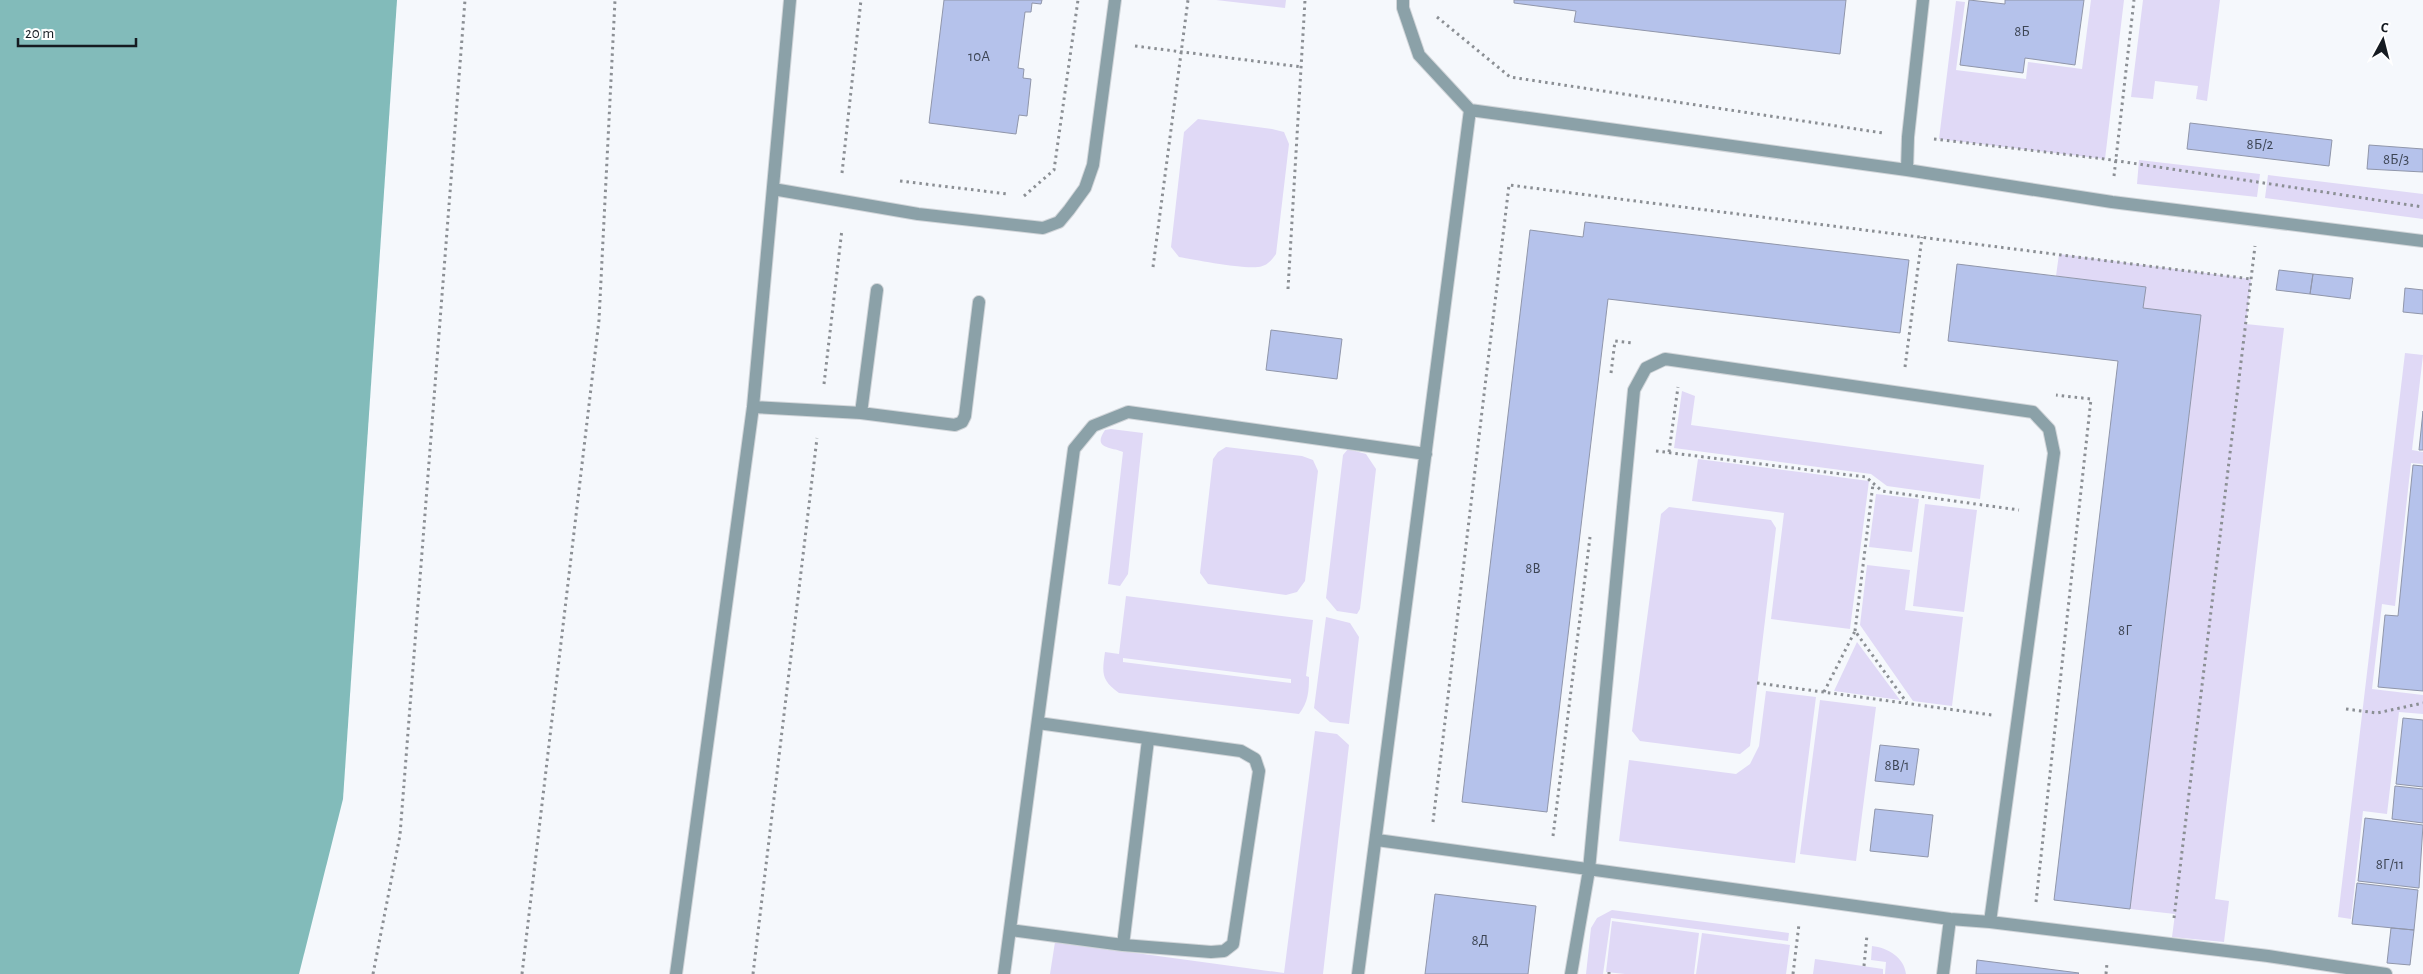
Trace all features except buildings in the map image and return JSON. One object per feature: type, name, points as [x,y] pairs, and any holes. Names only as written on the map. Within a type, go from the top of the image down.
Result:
[{"type":"street","points":[[676,974],[754,407],[790,0]]},
{"type":"street","points":[[773,189],[918,214],[1042,228],[1059,222],[1085,188],[1092,165],[1115,0]]},
{"type":"street","points":[[1403,0],[1403,8],[1419,55],[1470,110],[1907,170],[2112,202],[2423,241]]},
{"type":"street","points":[[1907,170],[1908,137],[1923,0]]},
{"type":"street","points":[[1358,974],[1377,840],[1470,110]]},
{"type":"street","points":[[862,413],[876,290]]},
{"type":"street","points":[[754,407],[862,413],[955,425],[962,422],[965,416],[979,302]]},
{"type":"street","points":[[1571,974],[1589,870],[1634,390],[1646,368],[1665,359],[2033,412],[2049,429],[2054,454],[1990,922]]},
{"type":"street","points":[[1004,974],[1074,450],[1094,426],[1128,412],[1426,454]]},
{"type":"street","points":[[1010,930],[1124,945],[1210,952],[1224,951],[1233,944],[1259,771],[1255,759],[1241,751],[1148,740],[1038,723]]},
{"type":"street","points":[[1124,945],[1148,740]]},
{"type":"street","points":[[1377,840],[1950,919],[1990,922],[2171,946],[2268,956],[2386,974]]},
{"type":"street","points":[[1942,974],[1950,919]]},
{"type":"path","points":[[373,974],[400,835],[466,0]]},
{"type":"path","points":[[523,973],[599,320],[615,0]]},
{"type":"path","points":[[753,974],[844,201],[842,174],[861,0]]},
{"type":"path","points":[[891,180],[1027,196],[1047,177],[1054,170],[1078,0]]},
{"type":"path","points":[[1153,268],[1188,0]]},
{"type":"path","points":[[1288,289],[1305,0]]},
{"type":"path","points":[[2112,202],[2134,0]]},
{"type":"path","points":[[1109,42],[1182,53],[1302,67]]},
{"type":"path","points":[[1432,828],[1509,185],[2251,279]]},
{"type":"path","points":[[2171,946],[2258,219]]},
{"type":"path","points":[[1904,376],[1922,237]]},
{"type":"path","points":[[1610,380],[1615,341],[1644,344]]},
{"type":"path","points":[[1669,452],[1682,361]]},
{"type":"path","points":[[1628,447],[1866,477],[1882,491],[2046,514]]},
{"type":"path","points":[[1824,692],[1855,631],[1873,484]]},
{"type":"path","points":[[1552,839],[1590,536]]},
{"type":"path","points":[[1855,631],[1908,704]]},
{"type":"path","points":[[1758,683],[2018,719]]},
{"type":"path","points":[[2346,709],[2377,713],[2423,703]]},
{"type":"path","points":[[1793,974],[1802,898]]},
{"type":"shaded area","points":[[1216,0],[1286,0],[1285,8]]},
{"type":"shaded area","points":[[2091,0],[2124,0],[2105,159],[1939,139],[1956,1],[1965,2],[1956,70],[2026,79],[2028,62],[2082,69]]},
{"type":"shaded area","points":[[2143,0],[2220,0],[2207,101],[2196,99],[2198,86],[2155,81],[2153,99],[2131,97]]},
{"type":"shaded area","points":[[1198,119],[1284,132],[1289,144],[1276,254],[1264,266],[1241,267],[1179,257],[1171,247],[1184,132]]},
{"type":"shaded area","points":[[2139,160],[2260,174],[2257,197],[2137,184]]},
{"type":"shaded area","points":[[2268,175],[2423,194],[2423,219],[2265,198]]},
{"type":"shaded area","points":[[2059,254],[2251,279],[2246,324],[2284,328],[2215,899],[2229,901],[2224,942],[2172,937],[2175,914],[2130,909],[2201,315],[2143,308],[2145,287],[2056,276]]},
{"type":"shaded area","points":[[2405,353],[2423,355],[2412,450],[2423,452],[2423,464],[2411,463],[2395,606],[2382,604],[2372,689],[2423,695],[2423,714],[2399,712],[2387,814],[2363,811],[2351,919],[2338,917]]},
{"type":"shaded area","points":[[1682,391],[1695,396],[1691,425],[1984,465],[1980,499],[1887,486],[1871,474],[1674,448]]},
{"type":"shaded area","points":[[1105,430],[1143,433],[1128,574],[1120,586],[1108,584],[1123,452],[1102,444],[1102,436]]},
{"type":"shaded area","points":[[1226,447],[1302,456],[1313,460],[1318,471],[1305,581],[1297,592],[1286,595],[1208,584],[1200,573],[1213,459],[1218,452]]},
{"type":"shaded area","points":[[1348,449],[1366,454],[1376,469],[1360,609],[1357,614],[1337,611],[1326,598],[1343,455]]},
{"type":"shaded area","points":[[1698,459],[1869,481],[1850,629],[1771,619],[1784,513],[1692,501]]},
{"type":"shaded area","points":[[1876,494],[1919,499],[1912,552],[1869,547]]},
{"type":"shaded area","points":[[1925,504],[1977,510],[1964,612],[1913,606]]},
{"type":"shaded area","points":[[1669,507],[1771,520],[1776,528],[1750,746],[1740,754],[1640,741],[1632,731],[1661,514]]},
{"type":"shaded area","points":[[1867,565],[1910,570],[1905,610],[1963,617],[1952,706],[1913,701],[1860,625]]},
{"type":"shaded area","points":[[1126,596],[1313,620],[1306,676],[1309,677],[1308,692],[1304,706],[1299,714],[1119,693],[1106,680],[1103,665],[1105,652],[1119,654]],"holes":[[[1123,658],[1291,679],[1291,683],[1123,662]]]},
{"type":"shaded area","points":[[1326,617],[1350,623],[1359,637],[1349,724],[1330,722],[1314,708]]},
{"type":"shaded area","points":[[1857,642],[1900,700],[1834,691]]},
{"type":"shaded area","points":[[1766,691],[1816,697],[1795,863],[1619,841],[1629,760],[1736,774],[1750,764],[1759,746]]},
{"type":"shaded area","points":[[1820,700],[1876,707],[1856,861],[1800,854]]},
{"type":"shaded area","points":[[1315,731],[1337,734],[1349,745],[1323,974],[1050,974],[1055,942],[1284,973]]},
{"type":"shaded area","points":[[1612,910],[1789,933],[1788,941],[1611,918],[1603,974],[1586,974],[1591,928],[1597,918]]},
{"type":"shaded area","points":[[1612,921],[1699,933],[1694,974],[1625,974],[1606,972]]},
{"type":"shaded area","points":[[1702,933],[1790,945],[1786,974],[1696,974]]},
{"type":"shaded area","points":[[1872,946],[1889,951],[1899,958],[1906,974],[1885,974],[1886,962],[1871,960]]},
{"type":"shaded area","points":[[1815,959],[1883,969],[1883,974],[1813,974]]},
{"type":"water","points":[[0,0],[397,0],[343,799],[299,974],[0,974]]}]
